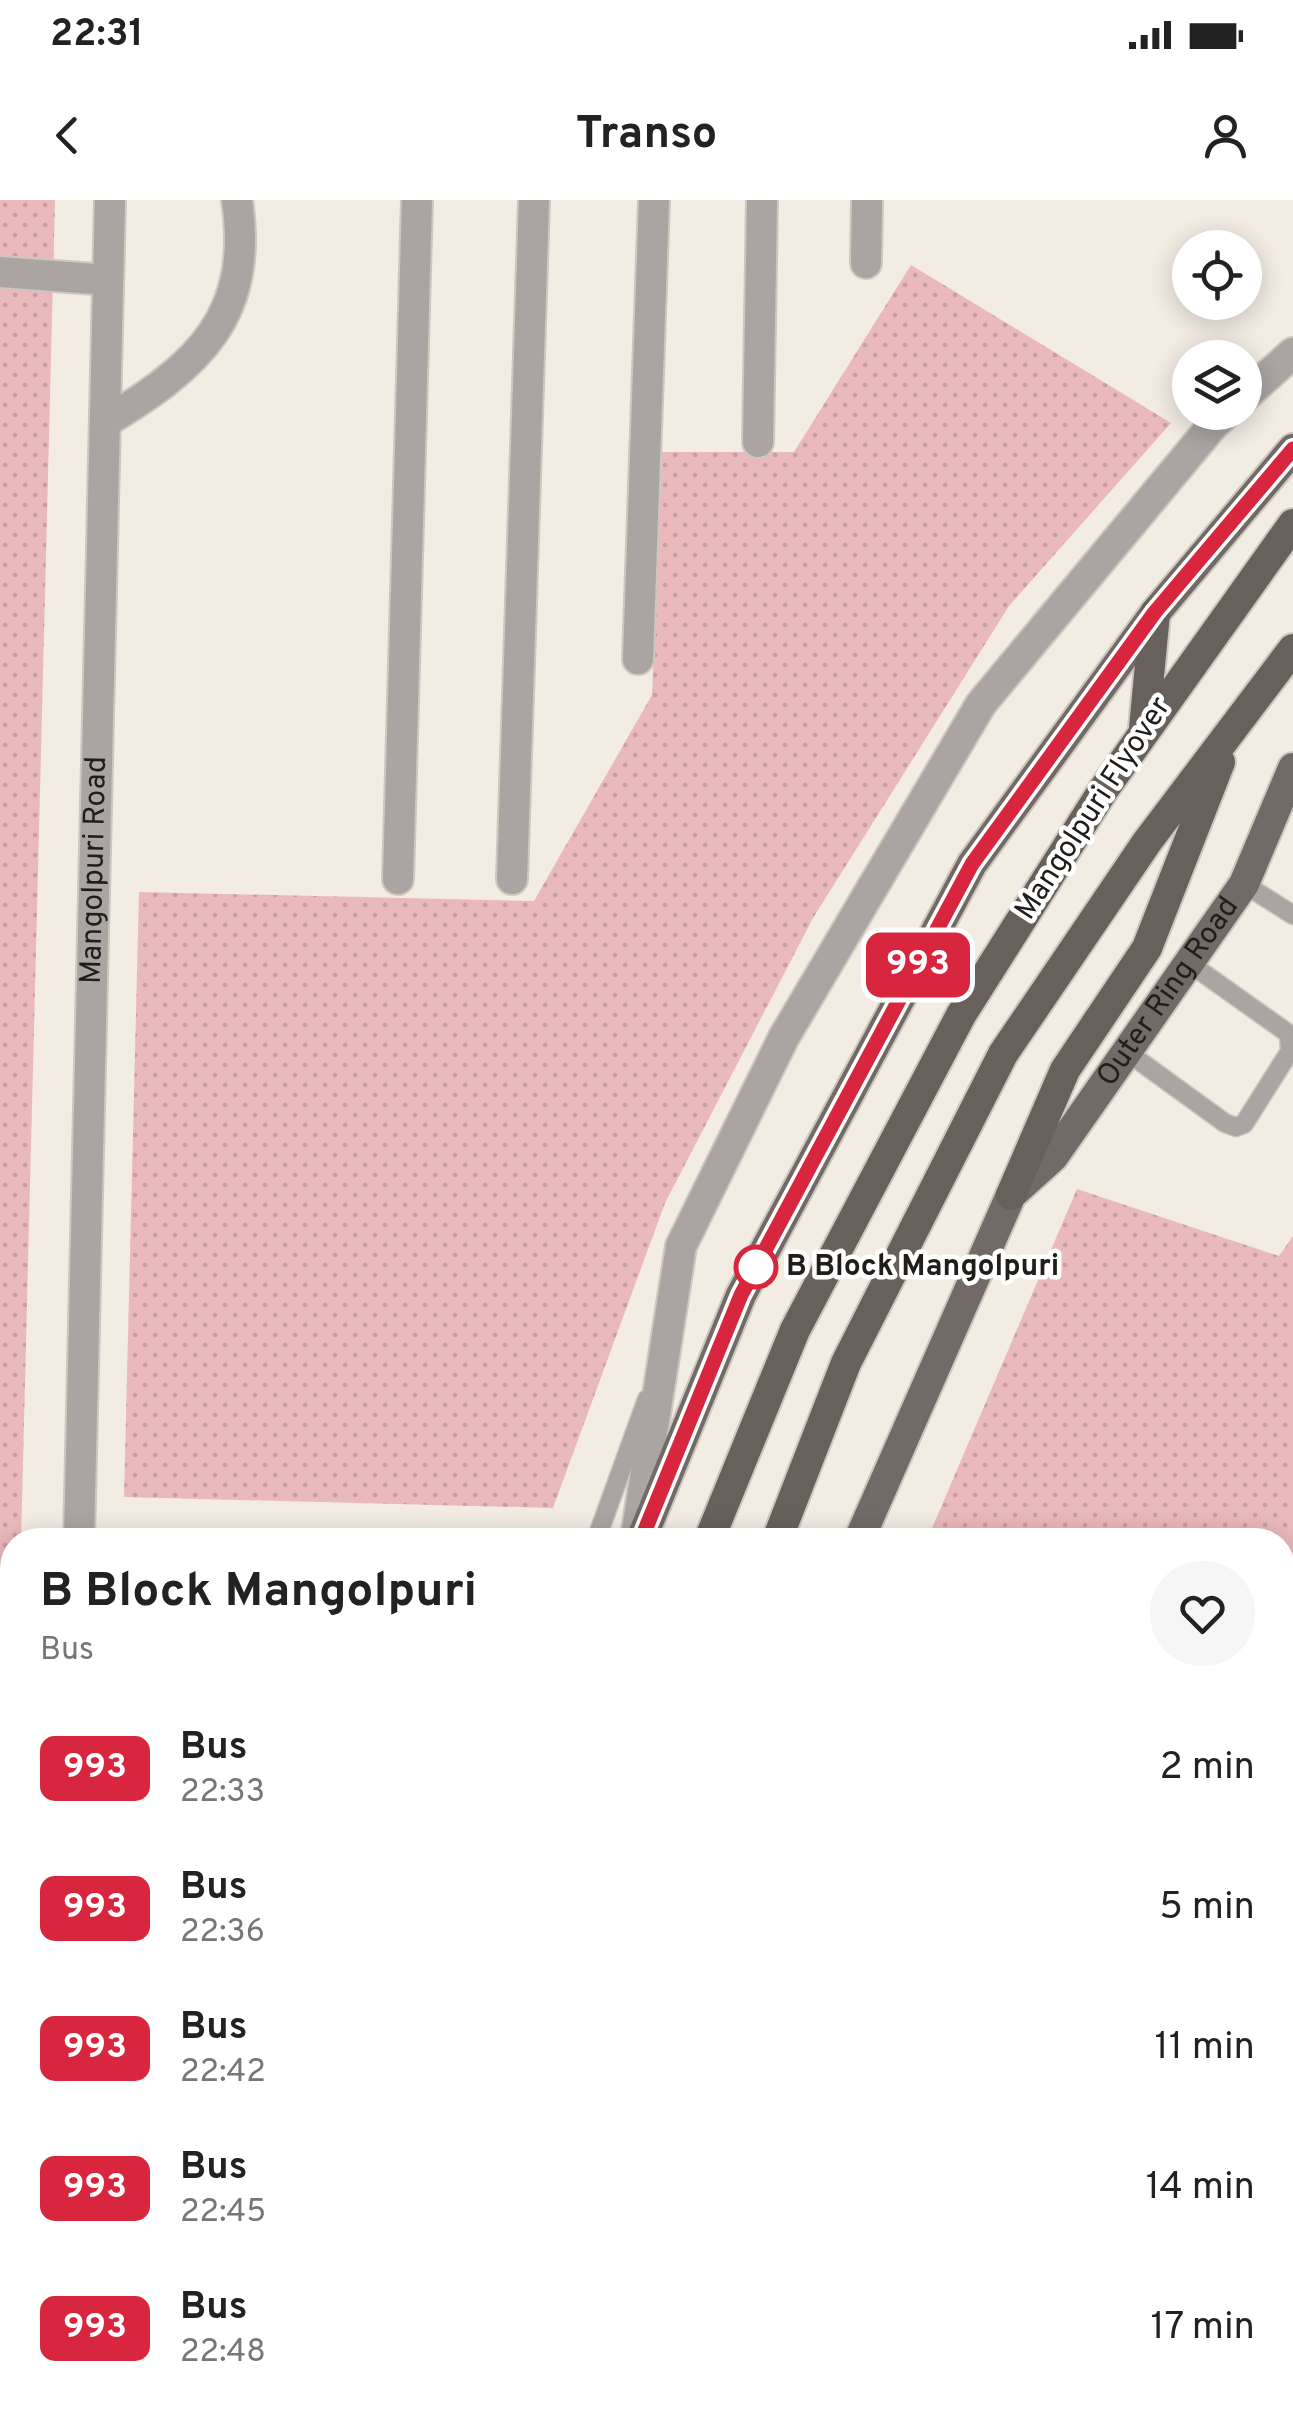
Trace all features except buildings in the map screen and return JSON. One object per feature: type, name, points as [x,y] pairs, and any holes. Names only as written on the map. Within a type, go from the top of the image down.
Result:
[{"type":"highway","name":"Mangolpuri Flyover","points":[[714,1528],[795,1330],[960,1015],[1144,730],[1293,524]]},
{"type":"highway","points":[[1144,730],[1155,612]]},
{"type":"highway","name":"Mangolpuri Flyover","points":[[783,1528],[846,1363],[1003,1054],[1180,798],[1293,649]]},
{"type":"highway","points":[[1011,1194],[1064,1070],[1147,948],[1234,727]]},
{"type":"main road","points":[[643,1528],[741,1295],[972,864],[1155,612],[1293,449]]},
{"type":"main road","name":"Outer Ring Road","points":[[1011,1194],[1053,1157],[1244,884],[1293,768]]},
{"type":"main road","points":[[864,1528],[1011,1194]]},
{"type":"street","name":"Mangolpuri Road","points":[[79,1528],[110,200]]},
{"type":"street","points":[[105,422],[156,392],[197,355],[223,316],[239,277],[242,232],[237,200]]},
{"type":"street","points":[[398,878],[418,200]]},
{"type":"street","points":[[512,878],[534,200]]},
{"type":"street","points":[[638,659],[654,200]]},
{"type":"street","points":[[758,442],[762,200]]},
{"type":"street","points":[[866,263],[867,200]]},
{"type":"street","points":[[0,272],[108,280]]},
{"type":"street","points":[[1262,381],[1293,353]]},
{"type":"street","points":[[640,1528],[681,1246],[784,1036],[981,704],[1212,430]]},
{"type":"lane","points":[[1244,884],[1293,915]]},
{"type":"lane","points":[[1127,1052],[1225,1123],[1244,1124],[1290,1051],[1289,1034],[1189,963]]},
{"type":"lane","points":[[600,1528],[665,1347]]},
{"type":"shaded area","points":[[0,200],[55,200],[21,1528],[0,1528]]},
{"type":"shaded area","points":[[911,265],[1171,423],[1009,606],[813,918],[665,1203],[553,1508],[124,1497],[139,892],[534,901],[652,695],[662,452],[794,452]]},
{"type":"shaded area","points":[[1077,1189],[1279,1256],[1293,1236],[1293,1528],[932,1528]]},
{"type":"bus line","name":"993","points":[[646,1528],[741,1295],[972,864],[1155,612],[1293,449]]},
{"type":"place","name":"B Block Mangolpuri","points":[[756,1267]]}]
